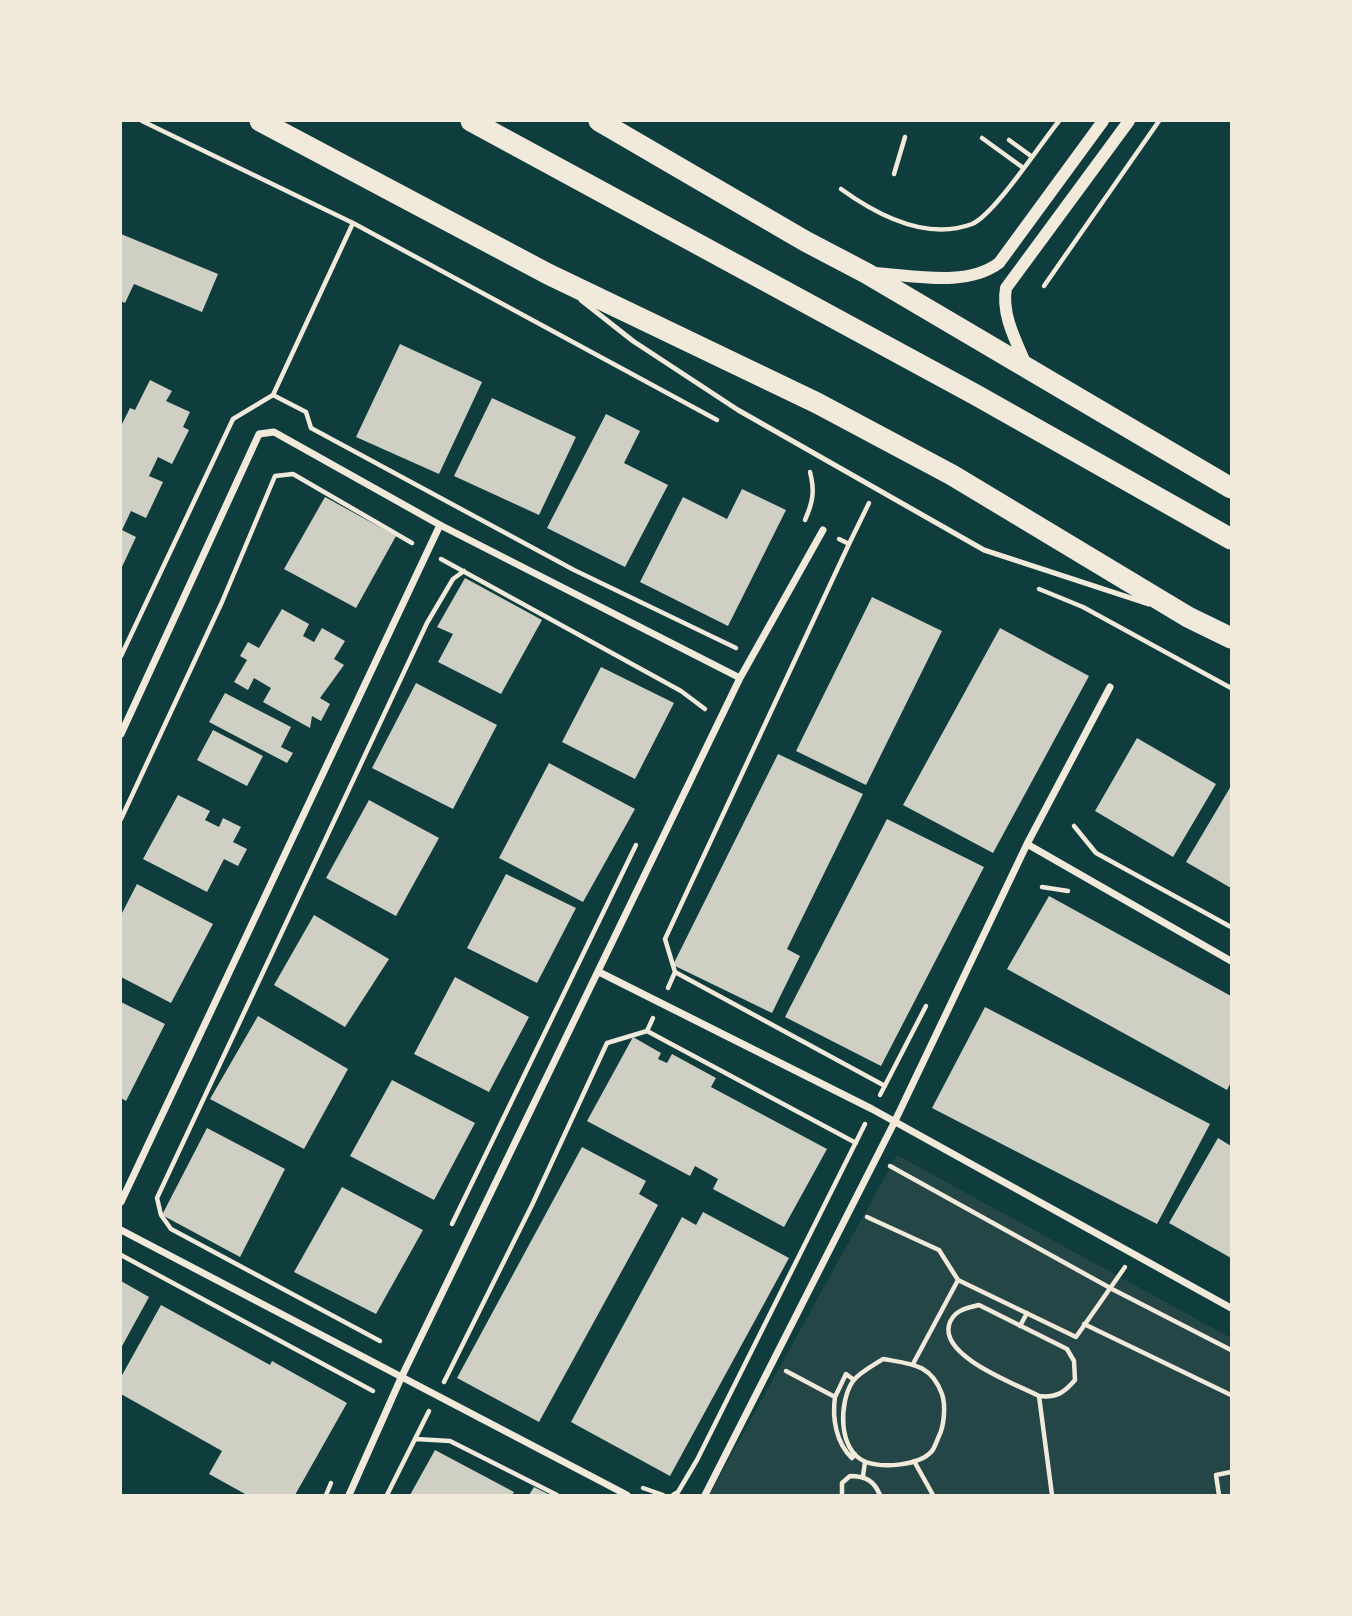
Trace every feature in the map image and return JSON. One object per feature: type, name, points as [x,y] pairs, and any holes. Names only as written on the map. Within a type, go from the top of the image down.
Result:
[{"type":"highway","points":[[260,121],[548,274],[817,402],[952,475],[1188,617],[1231,638]]},
{"type":"highway","points":[[471,121],[976,395],[1231,539]]},
{"type":"highway","points":[[598,121],[805,241],[866,273],[1231,488]]},
{"type":"street","points":[[866,273],[961,277],[990,270],[999,263],[1103,121]]},
{"type":"street","points":[[1030,372],[1011,327],[1004,297],[1006,288],[1129,121]]},
{"type":"street","points":[[121,734],[259,434],[274,432],[440,525],[740,678]]},
{"type":"street","points":[[121,1202],[440,525]]},
{"type":"street","points":[[349,1495],[401,1378],[740,678],[823,530]]},
{"type":"street","points":[[705,1495],[894,1124],[1027,844],[1110,687]]},
{"type":"street","points":[[1027,844],[1231,961]]},
{"type":"street","points":[[599,972],[872,1109],[894,1124],[1231,1308]]},
{"type":"street","points":[[121,1230],[627,1495]]},
{"type":"lane","points":[[548,274],[633,341],[738,410],[984,550],[1188,617]]},
{"type":"path","points":[[142,121],[353,223],[726,425]]},
{"type":"path","points":[[841,189],[861,204],[905,223],[933,231],[974,223],[998,200],[1059,121]]},
{"type":"path","points":[[1044,286],[1159,121]]},
{"type":"path","points":[[894,174],[905,137]]},
{"type":"path","points":[[982,138],[1022,167]]},
{"type":"path","points":[[1009,140],[1031,156]]},
{"type":"path","points":[[121,656],[233,419],[273,395],[353,223]]},
{"type":"path","points":[[273,395],[306,412],[311,428],[574,570],[736,648]]},
{"type":"path","points":[[798,464],[810,471]]},
{"type":"path","points":[[121,818],[222,602],[275,476],[293,474],[428,552],[681,691],[705,709]]},
{"type":"path","points":[[805,521],[813,504],[814,488]]},
{"type":"path","points":[[849,544],[869,503],[880,509]]},
{"type":"path","points":[[393,1349],[171,1229],[161,1215],[157,1198],[428,623],[453,579],[464,571]]},
{"type":"path","points":[[1032,586],[1083,607],[1231,688]]},
{"type":"path","points":[[1074,826],[1096,853],[1231,928]]},
{"type":"path","points":[[675,972],[885,1086]]},
{"type":"path","points":[[673,1495],[678,1492],[697,1460],[872,1109],[930,1000]]},
{"type":"path","points":[[647,1031],[856,1143]]},
{"type":"path","points":[[890,1166],[1112,1289],[1231,1350]]},
{"type":"path","points":[[862,1214],[939,1250],[958,1280],[1076,1336],[1112,1289],[1132,1254]]},
{"type":"path","points":[[121,1255],[373,1391]]},
{"type":"path","points":[[913,1364],[958,1280]]},
{"type":"path","points":[[979,1306],[1067,1349],[1074,1361],[1075,1380],[1065,1392],[1051,1398],[1039,1396],[959,1354],[950,1342],[948,1327],[953,1315],[964,1308],[979,1306]]},
{"type":"path","points":[[1020,1326],[1027,1313]]},
{"type":"path","points":[[1084,1324],[1231,1395]]},
{"type":"path","points":[[854,1380],[846,1374],[839,1387],[835,1397],[834,1418],[843,1450],[854,1456],[865,1462],[893,1465],[914,1461],[931,1451],[942,1428],[943,1397],[931,1372],[913,1364],[883,1359],[854,1380],[842,1413],[847,1440],[854,1456]]},
{"type":"path","points":[[785,1370],[835,1397]]},
{"type":"path","points":[[1039,1396],[1052,1495]]},
{"type":"path","points":[[415,1438],[450,1441],[557,1495]]},
{"type":"path","points":[[914,1461],[933,1495]]},
{"type":"path","points":[[863,1476],[865,1462]]},
{"type":"path","points":[[1219,1495],[1216,1475],[1231,1472]]},
{"type":"path","points":[[842,1495],[842,1483],[850,1476],[863,1476],[875,1485],[880,1495]]},
{"type":"shaded area","points":[[897,1155],[1231,1338],[1231,1495],[709,1495]]},
{"type":"building","points":[[121,234],[218,274],[202,312],[134,284],[125,303],[121,301]]},
{"type":"building","points":[[400,344],[482,382],[439,474],[356,437]]},
{"type":"building","points":[[150,380],[172,391],[166,401],[190,412],[183,427],[189,430],[172,464],[158,457],[149,476],[163,482],[146,518],[131,511],[122,530],[136,537],[121,569],[121,426],[130,408],[135,410]]},
{"type":"building","points":[[492,398],[576,437],[539,515],[454,476]]},
{"type":"building","points":[[606,414],[640,431],[624,463],[668,485],[625,567],[547,528]]},
{"type":"building","points":[[742,489],[786,510],[728,626],[640,582],[683,497],[727,519]]},
{"type":"building","points":[[325,497],[396,536],[356,608],[284,569]]},
{"type":"building","points":[[465,578],[542,620],[501,694],[438,662],[453,634],[437,627]]},
{"type":"building","points":[[872,597],[942,631],[866,785],[796,751]]},
{"type":"building","points":[[282,609],[309,624],[303,636],[314,642],[322,628],[345,641],[334,659],[344,665],[320,698],[330,704],[321,721],[312,716],[310,728],[263,702],[271,688],[254,678],[248,690],[234,682],[247,660],[240,656],[248,642],[259,648]]},
{"type":"building","points":[[1000,628],[1089,676],[993,853],[903,805]]},
{"type":"building","points":[[601,667],[674,703],[635,779],[562,742]]},
{"type":"building","points":[[416,683],[497,725],[453,809],[372,768]]},
{"type":"building","points":[[225,693],[291,727],[281,747],[293,753],[287,763],[209,722]]},
{"type":"building","points":[[213,730],[263,756],[247,786],[197,760]]},
{"type":"building","points":[[1137,738],[1216,784],[1173,857],[1095,811]]},
{"type":"building","points":[[778,754],[863,794],[787,949],[800,956],[772,1013],[673,965]]},
{"type":"building","points":[[549,763],[635,809],[583,902],[499,858]]},
{"type":"building","points":[[1231,786],[1231,888],[1186,862]]},
{"type":"building","points":[[178,795],[210,811],[205,820],[219,827],[223,818],[241,827],[233,842],[247,849],[238,866],[224,859],[207,892],[143,859]]},
{"type":"building","points":[[369,800],[439,838],[396,916],[326,878]]},
{"type":"building","points":[[887,819],[984,867],[881,1066],[785,1017]]},
{"type":"building","points":[[506,874],[576,908],[537,983],[467,948]]},
{"type":"building","points":[[137,884],[213,924],[171,1003],[121,977],[121,915]]},
{"type":"building","points":[[1049,896],[1231,996],[1231,1082],[1227,1090],[1007,969]]},
{"type":"building","points":[[314,915],[389,959],[345,1027],[274,985]]},
{"type":"building","points":[[455,977],[529,1017],[489,1092],[414,1054]]},
{"type":"building","points":[[121,1002],[165,1024],[126,1101],[121,1098]]},
{"type":"building","points":[[985,1007],[1210,1124],[1157,1224],[932,1108]]},
{"type":"building","points":[[258,1016],[348,1069],[304,1149],[210,1099]]},
{"type":"building","points":[[633,1037],[661,1053],[658,1059],[667,1063],[672,1054],[716,1078],[711,1087],[827,1149],[784,1227],[713,1189],[718,1179],[695,1166],[690,1176],[587,1121]]},
{"type":"building","points":[[392,1080],[475,1123],[434,1200],[350,1156]]},
{"type":"building","points":[[207,1128],[285,1169],[240,1257],[162,1215]]},
{"type":"building","points":[[1218,1138],[1231,1146],[1231,1258],[1169,1223]]},
{"type":"building","points":[[582,1147],[646,1181],[639,1194],[658,1205],[539,1422],[457,1378]]},
{"type":"building","points":[[342,1187],[423,1230],[376,1314],[294,1272]]},
{"type":"building","points":[[703,1212],[789,1258],[670,1476],[571,1422],[682,1217],[696,1225]]},
{"type":"building","points":[[121,1281],[149,1297],[121,1348]]},
{"type":"building","points":[[161,1305],[270,1365],[272,1361],[347,1403],[295,1495],[247,1495],[209,1474],[222,1451],[121,1394],[121,1377]]},
{"type":"building","points":[[435,1450],[514,1492],[512,1495],[410,1495]]},
{"type":"building","points":[[534,1487],[550,1495],[529,1495]]}]
